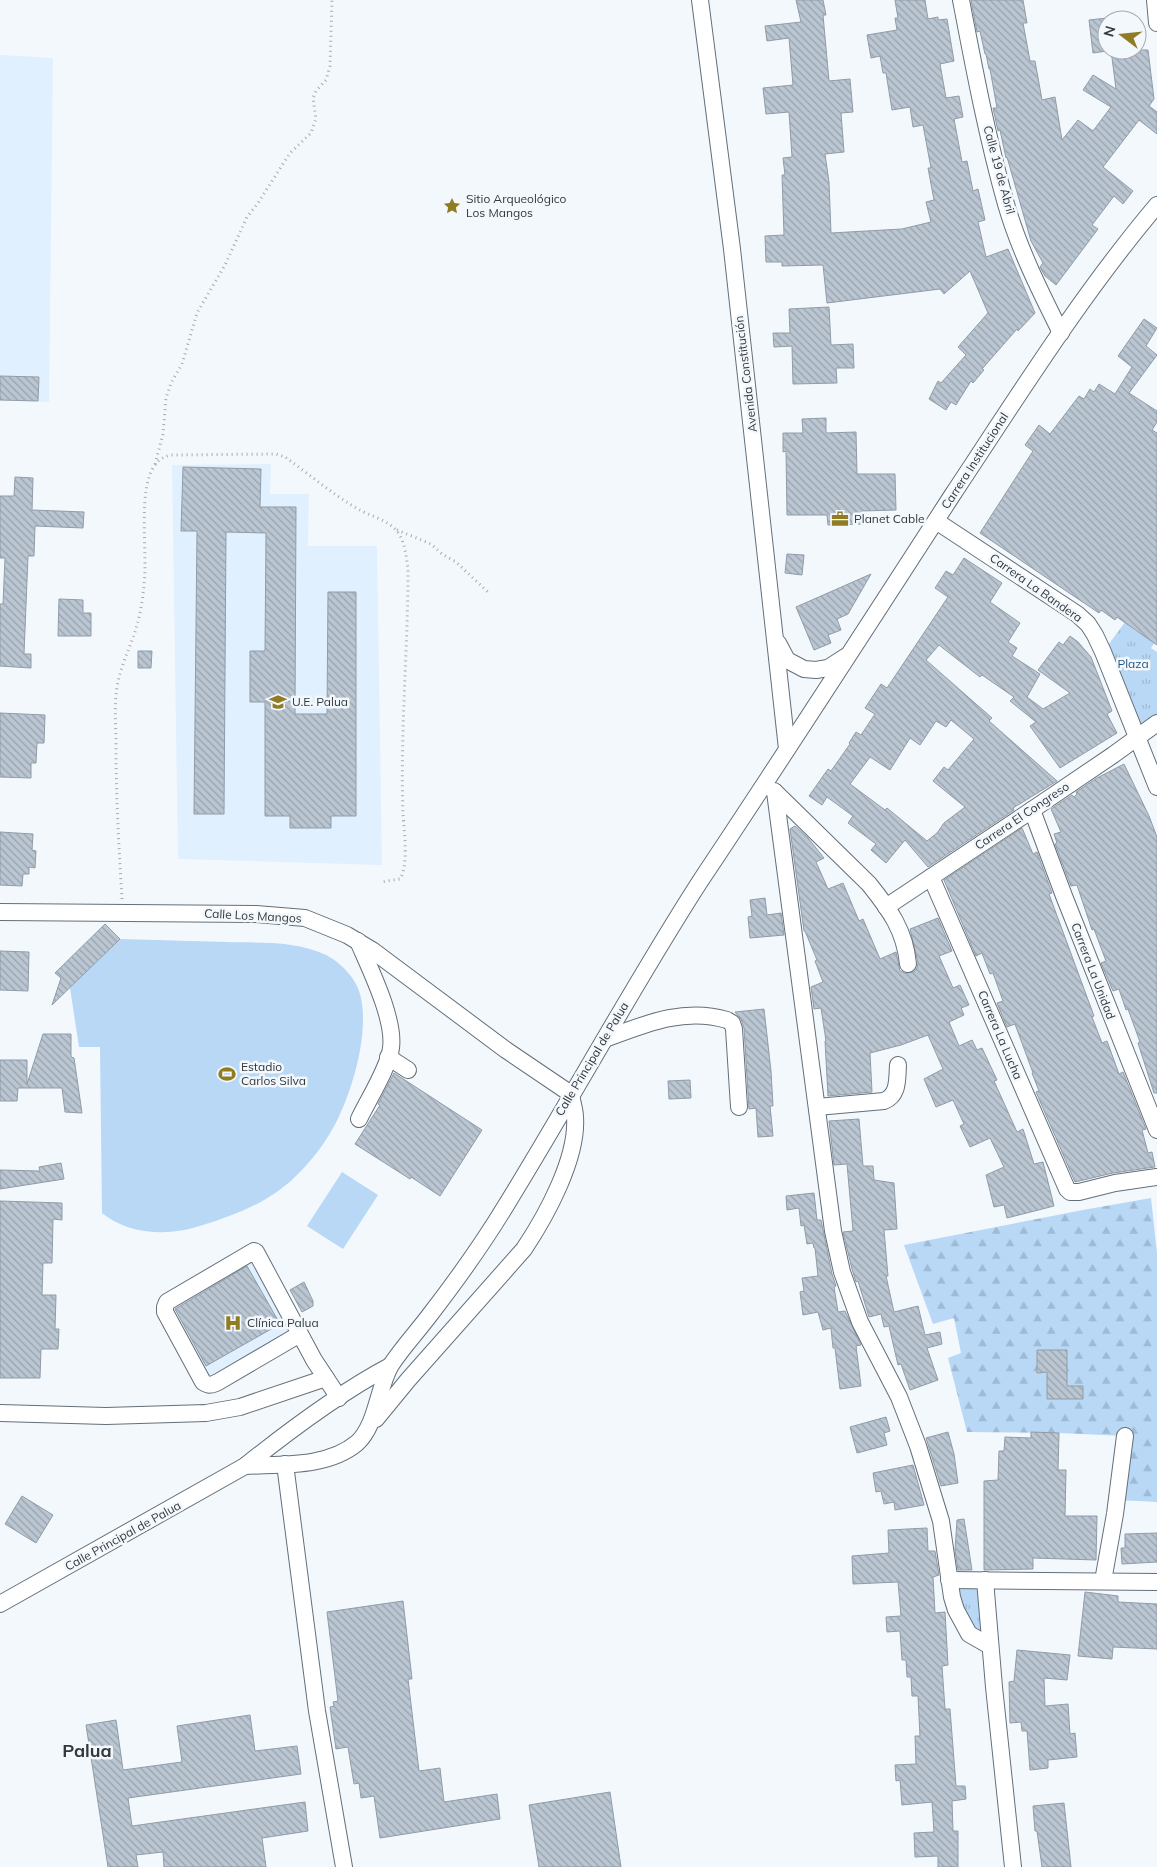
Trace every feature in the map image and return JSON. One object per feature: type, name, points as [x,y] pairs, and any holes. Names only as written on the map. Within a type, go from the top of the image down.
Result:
[{"type":"street","name":"Avenida Constitución","points":[[700,0],[732,249],[787,749]]},
{"type":"street","name":"Calle 19 de Abril","points":[[961,0],[980,102],[1007,204],[1035,279],[1061,333]]},
{"type":"street","points":[[1155,0],[1157,24]]},
{"type":"street","name":"Carrera Institucional","points":[[787,749],[1061,333],[1126,242],[1157,205]]},
{"type":"street","name":"Carrera La Bandera","points":[[936,521],[1055,598],[1088,624],[1103,652],[1157,787]]},
{"type":"street","points":[[775,636],[787,660],[804,669],[828,668],[849,654]]},
{"type":"street","name":"Carrera El Congreso","points":[[886,906],[1032,810],[1157,723]]},
{"type":"street","name":"Calle Principal de Palua","points":[[245,1466],[285,1464],[324,1459],[340,1453],[358,1442],[376,1410],[390,1366],[437,1306],[492,1228],[653,956],[770,787],[787,749]]},
{"type":"street","points":[[770,787],[869,884],[898,926],[906,947],[908,964]]},
{"type":"street","points":[[770,787],[817,1107],[833,1231],[842,1272],[860,1322],[899,1397],[918,1446],[941,1521],[949,1580],[956,1610],[969,1634],[990,1646]]},
{"type":"street","name":"Carrera La Unidad","points":[[1032,810],[1081,940],[1157,1130]]},
{"type":"street","name":"Carrera La Lucha","points":[[931,877],[1067,1189],[1070,1192],[1080,1192],[1115,1183],[1157,1177]]},
{"type":"street","name":"Calle Los Mangos","points":[[0,912],[289,915],[304,918],[347,935],[358,942],[506,1050],[571,1094]]},
{"type":"street","points":[[358,942],[384,1006],[391,1036],[391,1050],[359,1118]]},
{"type":"street","points":[[605,1039],[650,1021],[692,1014],[727,1020],[732,1023],[734,1029],[739,1107]]},
{"type":"street","points":[[388,1057],[408,1070]]},
{"type":"street","points":[[817,1107],[884,1102],[890,1099],[897,1085],[898,1065]]},
{"type":"street","points":[[358,1442],[408,1380],[524,1249],[535,1231],[565,1169],[572,1143],[575,1118],[571,1094]]},
{"type":"street","points":[[300,1334],[218,1382],[212,1385],[206,1384],[203,1382],[165,1312],[165,1307],[167,1302],[254,1251],[300,1334],[339,1398]]},
{"type":"street","name":"Calle Principal de Palua","points":[[0,1604],[245,1466],[274,1443],[339,1398],[390,1366]]},
{"type":"street","points":[[0,1413],[106,1416],[206,1413],[240,1407],[326,1378]]},
{"type":"street","points":[[1103,1582],[1115,1514],[1125,1436]]},
{"type":"street","points":[[285,1464],[317,1711],[344,1867]]},
{"type":"street","points":[[949,1580],[1157,1582]]},
{"type":"street","points":[[985,1580],[1013,1867]]},
{"type":"path","points":[[122,913],[116,775],[116,699],[120,673],[136,629],[144,588],[147,487],[163,434],[166,398],[171,383],[182,364],[197,313],[225,265],[247,217],[290,153],[311,133],[316,119],[313,98],[316,91],[326,80],[330,66],[332,0]]},
{"type":"path","points":[[155,464],[162,458],[170,455],[276,454],[285,457],[359,510],[390,524],[397,530],[431,544],[442,554],[456,562],[490,594]]},
{"type":"path","points":[[381,882],[400,879],[403,873],[405,847],[401,766],[408,569],[405,550],[397,530]]},
{"type":"shaded area","points":[[0,55],[53,58],[49,402],[0,400]]},
{"type":"shaded area","name":"U.E. Palua","points":[[271,464],[270,494],[309,494],[308,546],[377,546],[382,865],[178,859],[172,465]]},
{"type":"shaded area","name":"Clínica Palua","points":[[252,1251],[300,1334],[212,1385],[167,1302]]},
{"type":"green space","name":"Plaza","points":[[1128,618],[1129,625],[1136,631],[1157,639],[1151,648],[1157,652],[1157,723],[1137,738],[1103,652]]},
{"type":"green space","name":"Estadio Carlos Silva","points":[[120,939],[264,943],[302,947],[326,955],[337,962],[351,976],[360,994],[363,1010],[363,1028],[361,1047],[351,1086],[337,1121],[318,1151],[296,1176],[276,1193],[228,1217],[191,1229],[164,1232],[138,1230],[113,1221],[102,1213],[100,1047],[79,1047],[70,988]]},
{"type":"green space","points":[[342,1172],[378,1195],[343,1249],[307,1226]]},
{"type":"green space","points":[[1151,1198],[1157,1253],[1157,1502],[1117,1500],[1125,1436],[967,1432],[948,1358],[961,1353],[954,1318],[933,1324],[904,1245]]},
{"type":"green space","points":[[949,1580],[985,1580],[990,1646],[978,1640]]},
{"type":"building","points":[[796,0],[823,0],[826,15],[823,15],[829,81],[850,79],[853,112],[841,113],[844,152],[825,154],[829,182],[831,233],[902,229],[931,222],[926,202],[934,200],[928,168],[931,168],[923,125],[913,127],[910,107],[892,110],[886,73],[883,73],[880,56],[871,58],[867,35],[897,30],[895,18],[898,18],[895,0],[925,0],[928,19],[938,17],[938,20],[947,19],[954,61],[940,64],[946,98],[959,96],[963,117],[954,119],[962,162],[967,161],[973,191],[978,189],[985,220],[978,222],[986,257],[1008,249],[1035,313],[1018,331],[1017,329],[982,369],[984,370],[973,383],[971,381],[956,405],[951,402],[946,410],[929,399],[938,381],[941,383],[966,355],[958,347],[988,313],[970,271],[944,294],[940,289],[827,303],[823,265],[782,266],[782,262],[766,262],[765,236],[784,235],[782,175],[785,175],[783,158],[792,157],[789,112],[766,114],[763,88],[793,85],[789,38],[767,41],[765,26],[801,22]]},
{"type":"building","points":[[971,0],[1023,0],[1027,23],[1023,23],[1030,61],[1035,61],[1042,100],[1055,97],[1062,140],[1078,120],[1093,131],[1111,107],[1083,90],[1093,75],[1116,89],[1112,60],[1147,60],[1148,50],[1154,99],[1149,106],[1157,112],[1157,134],[1139,120],[1103,167],[1133,191],[1123,204],[1114,196],[1092,225],[1098,229],[1056,285],[1045,276],[1040,267],[1043,263],[1031,241],[1006,158],[1000,130],[998,131],[993,108],[997,108],[990,69],[980,31],[977,32]]},
{"type":"building","points":[[1097,19],[1097,52],[1093,53],[1089,20]]},
{"type":"building","points":[[829,307],[831,345],[853,344],[854,368],[836,368],[837,383],[793,384],[792,346],[774,347],[773,333],[790,333],[789,309]]},
{"type":"building","points":[[1144,319],[1157,328],[1146,346],[1157,355],[1129,393],[1157,411],[1157,422],[1152,430],[1157,433],[1157,645],[1117,617],[1115,620],[1101,610],[1099,613],[980,533],[1033,451],[1025,445],[1039,425],[1050,434],[1079,396],[1084,399],[1090,389],[1094,392],[1099,384],[1115,394],[1132,367],[1118,356]]},
{"type":"building","points":[[0,376],[39,377],[38,401],[0,400]]},
{"type":"building","points":[[826,418],[826,433],[856,432],[857,474],[895,474],[896,510],[862,511],[863,524],[828,525],[827,515],[787,515],[786,451],[783,452],[783,433],[803,433],[802,419]]},
{"type":"building","points":[[183,467],[261,469],[260,507],[296,507],[295,714],[327,714],[328,592],[356,592],[356,816],[331,816],[331,828],[290,828],[290,816],[265,816],[265,702],[250,702],[250,651],[265,651],[266,533],[226,532],[224,814],[194,814],[197,531],[181,531]]},
{"type":"building","points":[[15,477],[33,478],[32,510],[84,512],[83,528],[35,526],[34,556],[28,556],[24,654],[31,654],[31,668],[0,666],[0,604],[3,604],[5,558],[0,558],[0,496],[14,496]]},
{"type":"building","points":[[787,554],[804,555],[802,575],[785,573]]},
{"type":"building","points":[[964,558],[1002,583],[990,602],[1020,623],[1008,642],[1017,648],[1012,656],[1040,674],[1027,697],[1043,709],[1070,693],[1038,670],[1059,642],[1063,645],[1070,636],[1078,642],[1091,657],[1112,711],[1107,714],[1117,733],[1060,768],[1030,726],[1036,722],[1010,701],[1014,697],[982,675],[980,677],[939,645],[926,660],[992,718],[989,721],[1057,781],[1013,808],[1014,810],[928,867],[905,840],[886,863],[871,850],[876,844],[848,823],[853,816],[827,797],[822,805],[809,796],[828,769],[831,771],[856,732],[861,735],[875,714],[865,708],[881,684],[887,688],[948,597],[935,588],[946,571],[953,575]],"holes":[[[951,720],[974,739],[948,770],[944,767],[933,781],[965,807],[944,823],[937,833],[927,841],[887,808],[885,810],[850,784],[870,757],[890,770],[910,738],[920,745],[936,721],[946,727]]]},
{"type":"building","points":[[871,574],[848,614],[837,619],[841,630],[828,635],[831,643],[814,650],[796,607]]},
{"type":"building","points":[[59,599],[83,600],[83,613],[91,613],[91,636],[58,636]]},
{"type":"building","points":[[138,651],[152,651],[151,668],[138,668]]},
{"type":"building","points":[[0,713],[45,715],[44,743],[37,743],[36,763],[31,763],[31,778],[0,777]]},
{"type":"building","points":[[1124,764],[1157,837],[1157,1093],[1154,1093],[1138,1043],[1140,1042],[1128,1009],[1126,1010],[1119,989],[1113,991],[1101,963],[1106,961],[1094,929],[1092,930],[1077,885],[1071,886],[1055,844],[1057,843],[1054,834],[1061,832],[1051,809],[1072,795],[1074,797],[1077,794],[1076,792],[1097,778]]},
{"type":"building","points":[[795,826],[808,838],[824,858],[816,862],[828,889],[843,883],[859,921],[863,919],[880,959],[896,952],[900,971],[905,973],[914,972],[918,963],[910,929],[938,918],[952,951],[939,956],[953,988],[960,985],[969,1005],[961,1008],[964,1015],[949,1022],[959,1046],[972,1040],[977,1050],[982,1048],[997,1080],[994,1081],[1017,1132],[1023,1129],[1034,1164],[1043,1162],[1054,1206],[1007,1218],[1004,1205],[994,1207],[986,1175],[1004,1167],[990,1138],[970,1147],[960,1126],[964,1124],[953,1100],[936,1107],[924,1079],[943,1069],[928,1035],[901,1045],[870,1053],[872,1092],[828,1096],[826,1041],[821,1008],[814,1009],[811,987],[823,982],[815,961],[817,960],[804,931],[790,829]]},
{"type":"building","points":[[1022,828],[1033,854],[1037,852],[1052,893],[1049,894],[1094,1016],[1092,1017],[1102,1043],[1107,1041],[1119,1074],[1123,1072],[1146,1129],[1142,1130],[1148,1153],[1152,1152],[1155,1167],[1113,1173],[1075,1182],[1036,1092],[1039,1091],[1015,1024],[1007,1027],[997,1003],[1003,1001],[993,973],[990,974],[982,953],[976,956],[944,880]]},
{"type":"building","points":[[0,832],[33,834],[32,850],[36,851],[35,868],[29,867],[29,874],[23,874],[22,886],[0,885]]},
{"type":"building","points":[[765,898],[767,915],[781,913],[784,935],[750,938],[748,917],[752,916],[750,900]]},
{"type":"building","points":[[105,924],[120,939],[52,1005],[61,978],[55,973]]},
{"type":"building","points":[[0,951],[29,952],[28,991],[0,990]]},
{"type":"building","points":[[764,1009],[771,1071],[773,1106],[770,1106],[773,1136],[758,1137],[756,1108],[749,1109],[744,1028],[741,1019],[735,1012]]},
{"type":"building","points":[[43,1034],[71,1034],[71,1057],[74,1058],[82,1113],[65,1112],[62,1088],[18,1088],[17,1101],[0,1101],[0,1060],[27,1060],[27,1084]]},
{"type":"building","points":[[394,1073],[482,1130],[440,1196],[355,1144],[380,1105],[378,1104]]},
{"type":"building","points":[[690,1080],[691,1098],[669,1099],[668,1081]]},
{"type":"building","points":[[859,1119],[863,1166],[873,1166],[874,1180],[894,1183],[897,1229],[884,1230],[888,1276],[886,1276],[894,1312],[918,1306],[925,1335],[940,1332],[942,1344],[927,1348],[938,1380],[910,1390],[901,1364],[898,1365],[889,1326],[884,1327],[881,1314],[869,1317],[858,1281],[856,1282],[852,1269],[843,1232],[853,1231],[847,1164],[834,1165],[829,1121]]},
{"type":"building","points":[[61,1163],[64,1179],[0,1189],[0,1170],[40,1171],[39,1167]]},
{"type":"building","points":[[814,1193],[817,1220],[821,1220],[836,1286],[834,1287],[838,1312],[845,1311],[861,1345],[856,1346],[861,1386],[840,1389],[831,1328],[823,1330],[818,1312],[803,1315],[800,1292],[804,1291],[802,1278],[818,1276],[815,1248],[813,1243],[807,1244],[804,1225],[801,1226],[799,1208],[787,1210],[786,1196]]},
{"type":"building","points":[[0,1201],[62,1203],[62,1220],[53,1219],[52,1263],[43,1263],[42,1295],[56,1295],[55,1329],[59,1329],[58,1349],[41,1349],[40,1378],[0,1378]]},
{"type":"building","points":[[247,1266],[280,1324],[206,1366],[175,1309]]},
{"type":"building","points":[[304,1282],[313,1301],[313,1306],[302,1312],[290,1290]]},
{"type":"building","points":[[1037,1350],[1067,1350],[1067,1386],[1083,1386],[1083,1399],[1047,1399],[1047,1372],[1037,1373]]},
{"type":"building","points":[[886,1417],[890,1431],[884,1433],[887,1445],[857,1453],[850,1427]]},
{"type":"building","points":[[948,1432],[954,1454],[958,1483],[941,1486],[926,1438]]},
{"type":"building","points":[[1031,1432],[1059,1433],[1058,1470],[1066,1470],[1065,1516],[1097,1516],[1096,1560],[1033,1558],[1033,1569],[984,1570],[984,1481],[998,1480],[999,1451],[1004,1451],[1005,1437],[1031,1438]]},
{"type":"building","points":[[913,1465],[924,1505],[895,1510],[894,1502],[884,1504],[881,1491],[876,1492],[873,1473]]},
{"type":"building","points":[[22,1496],[53,1515],[36,1543],[5,1524]]},
{"type":"building","points":[[964,1519],[972,1570],[958,1570],[955,1550],[957,1520]]},
{"type":"building","points":[[927,1528],[928,1551],[935,1551],[939,1575],[933,1577],[935,1613],[945,1612],[948,1665],[942,1666],[945,1709],[950,1709],[956,1786],[965,1786],[966,1799],[952,1801],[953,1831],[958,1831],[958,1867],[938,1867],[938,1856],[915,1857],[914,1833],[934,1832],[932,1802],[902,1805],[900,1780],[896,1781],[895,1765],[916,1764],[915,1736],[920,1736],[918,1696],[912,1696],[911,1677],[907,1677],[906,1660],[902,1660],[900,1631],[887,1632],[886,1617],[901,1616],[898,1582],[853,1584],[852,1556],[889,1553],[888,1530]]},
{"type":"building","points":[[1157,1533],[1157,1562],[1122,1564],[1121,1548],[1125,1548],[1125,1534]]},
{"type":"building","points":[[1085,1592],[1118,1596],[1118,1602],[1157,1604],[1157,1649],[1113,1647],[1112,1659],[1078,1656]]},
{"type":"building","points":[[403,1601],[412,1679],[408,1679],[419,1771],[440,1768],[444,1802],[497,1794],[500,1819],[380,1838],[374,1796],[361,1798],[359,1783],[354,1784],[348,1747],[336,1749],[330,1707],[334,1706],[333,1702],[338,1701],[327,1612]]},
{"type":"building","points":[[1017,1650],[1070,1655],[1067,1680],[1044,1678],[1045,1706],[1068,1704],[1070,1734],[1075,1733],[1077,1757],[1048,1760],[1048,1768],[1030,1770],[1027,1731],[1022,1731],[1021,1722],[1010,1723],[1009,1682],[1014,1681]]},
{"type":"building","points":[[250,1715],[255,1751],[297,1746],[301,1774],[128,1798],[132,1826],[305,1802],[308,1831],[262,1838],[266,1867],[164,1867],[163,1852],[136,1855],[138,1867],[108,1867],[86,1725],[116,1720],[123,1770],[182,1762],[177,1726]]},
{"type":"building","points":[[610,1792],[621,1867],[539,1867],[529,1805]]},
{"type":"building","points":[[1064,1803],[1071,1867],[1042,1867],[1037,1831],[1035,1831],[1033,1806]]},
{"type":"place","name":"Sitio Arqueológico Los Mangos","points":[[452,206]]},
{"type":"place","name":"Planet Cable","points":[[840,519]]},
{"type":"place","name":"U.E. Palua","points":[[278,702]]},
{"type":"place","name":"Estadio Carlos Silva","points":[[227,1074]]},
{"type":"place","name":"Clínica Palua","points":[[233,1323]]},
{"type":"district","name":"Palua","points":[[87,1751]]}]
